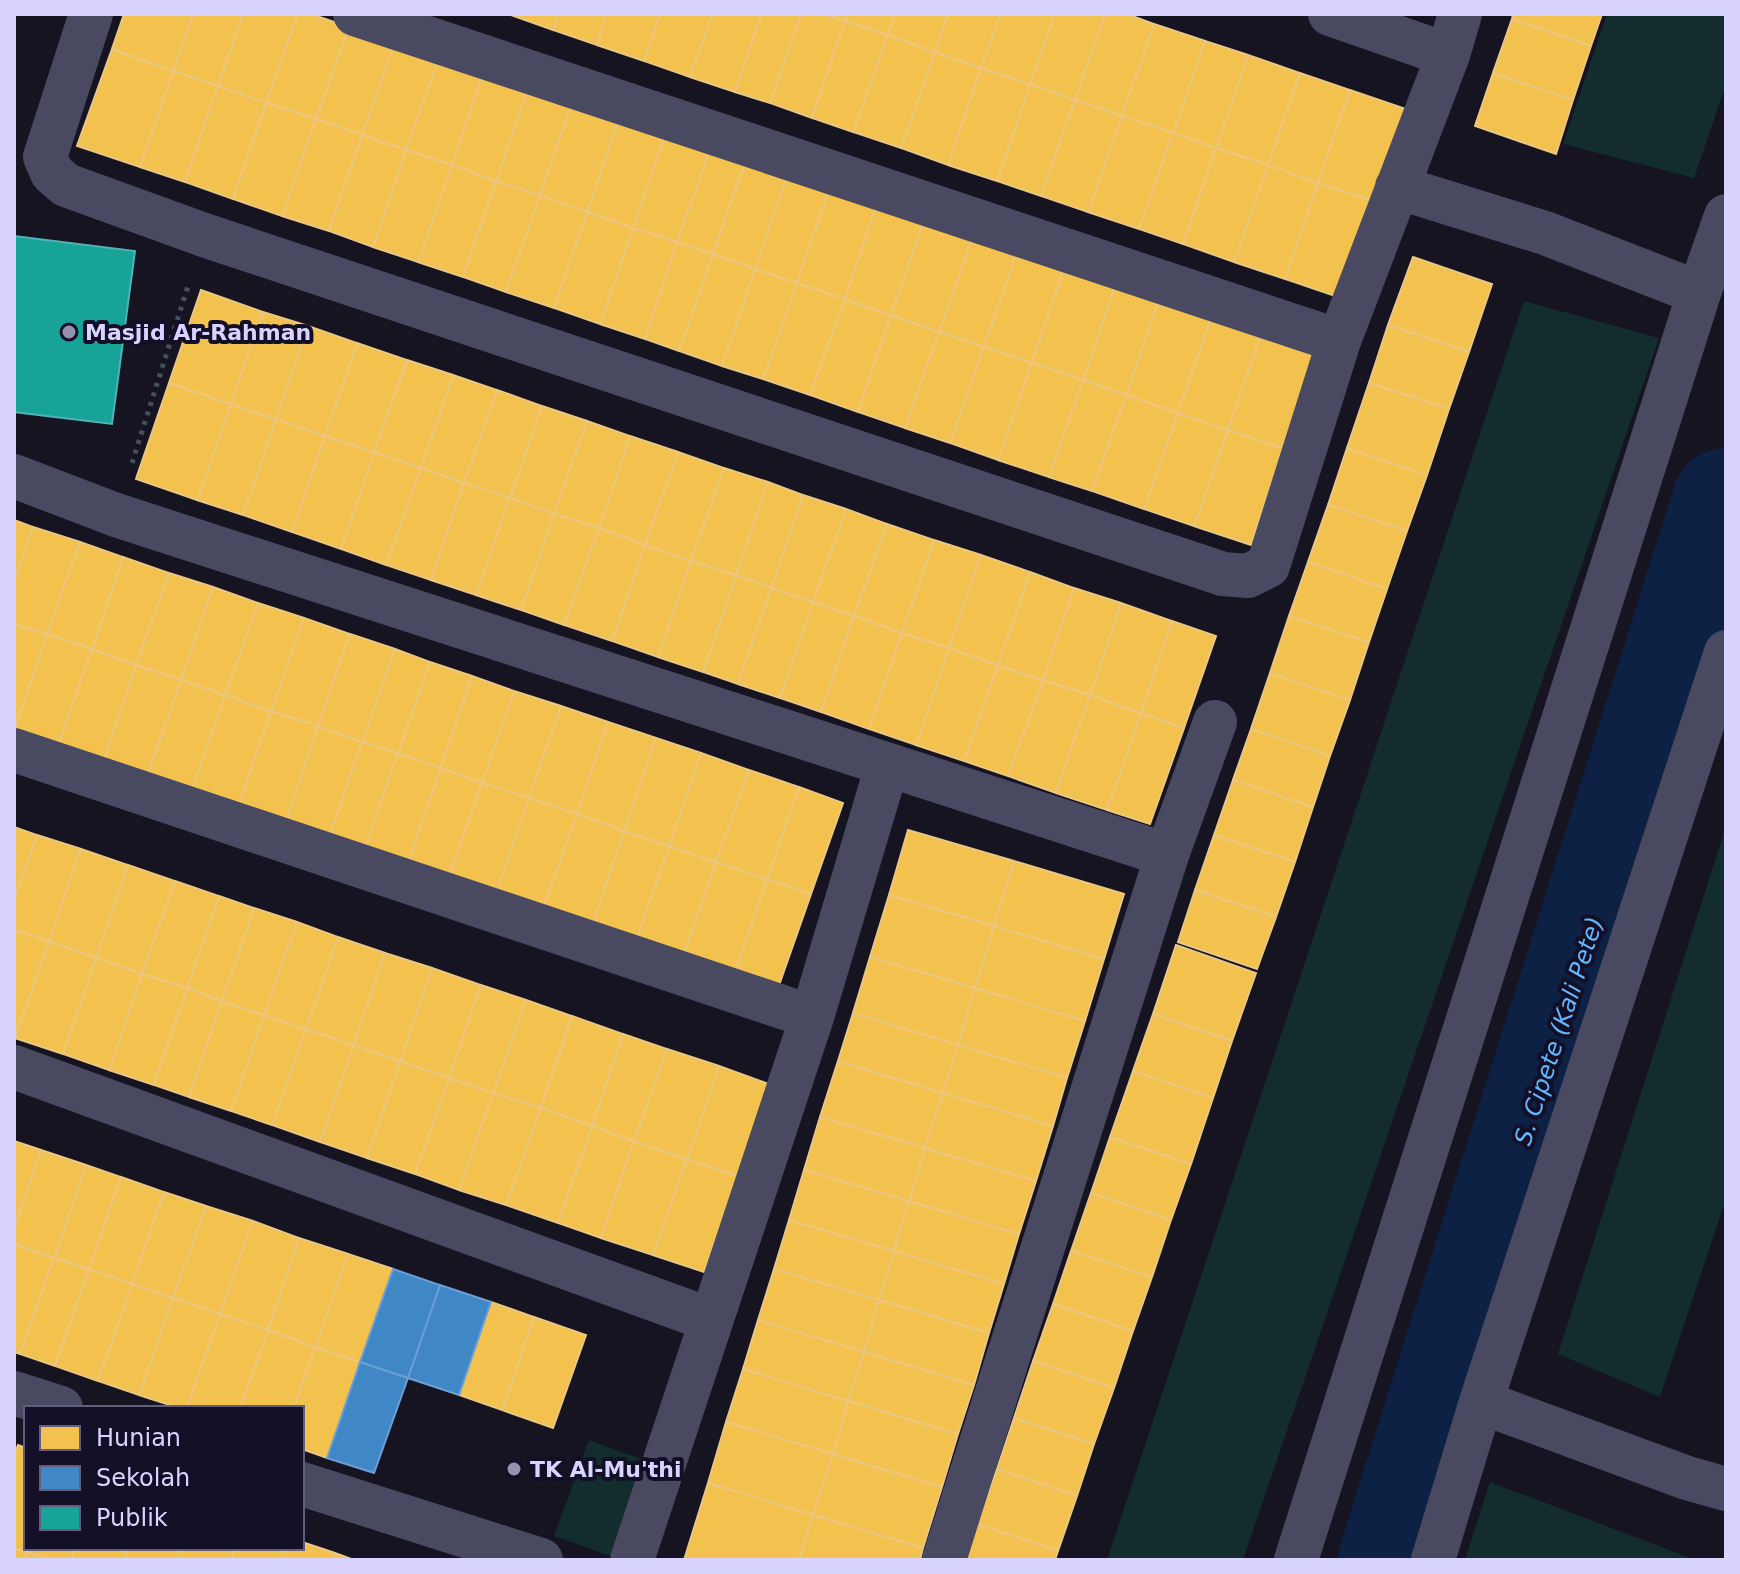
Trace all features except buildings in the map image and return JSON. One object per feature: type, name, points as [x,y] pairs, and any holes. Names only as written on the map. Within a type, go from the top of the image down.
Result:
[{"type":"street","points":[[91,14],[45,157],[52,173],[66,185],[204,235],[1223,574],[1248,576],[1268,566],[1339,341],[1448,55],[1460,14]]},
{"type":"street","points":[[355,14],[1339,341]]},
{"type":"street","points":[[1330,14],[1448,55]]},
{"type":"street","points":[[1397,187],[1545,233],[1699,293]]},
{"type":"street","points":[[1296,1560],[1726,216]]},
{"type":"street","points":[[14,476],[116,515],[1167,855]]},
{"type":"street","points":[[1433,1560],[1481,1402],[1726,652]]},
{"type":"street","points":[[944,1560],[1167,855],[1215,722]]},
{"type":"street","points":[[14,750],[812,1017]]},
{"type":"street","points":[[632,1560],[812,1017],[887,766]]},
{"type":"street","points":[[14,1067],[711,1320]]},
{"type":"street","points":[[14,1393],[55,1406]]},
{"type":"street","points":[[1481,1402],[1687,1478],[1726,1489]]},
{"type":"street","points":[[304,1485],[541,1560]]},
{"type":"path","points":[[116,515],[204,235]]},
{"type":"green space","points":[[1607,14],[1726,14],[1726,84],[1694,178],[1563,144]]},
{"type":"green space","points":[[1524,301],[1659,338],[1243,1560],[1107,1560]]},
{"type":"green space","points":[[1726,826],[1726,1199],[1660,1397],[1558,1354]]},
{"type":"green space","points":[[589,1440],[654,1464],[619,1559],[554,1536]]},
{"type":"green space","points":[[1490,1482],[1696,1560],[1465,1560]]},
{"type":"waterway","name":"S. Cipete (Kali Pete)","points":[[1392,1560],[1726,502]]},
{"type":"place","name":"Masjid Ar-Rahman","points":[[69,332]]},
{"type":"place","name":"TK Al-Mu'thi","points":[[514,1469]]}]
